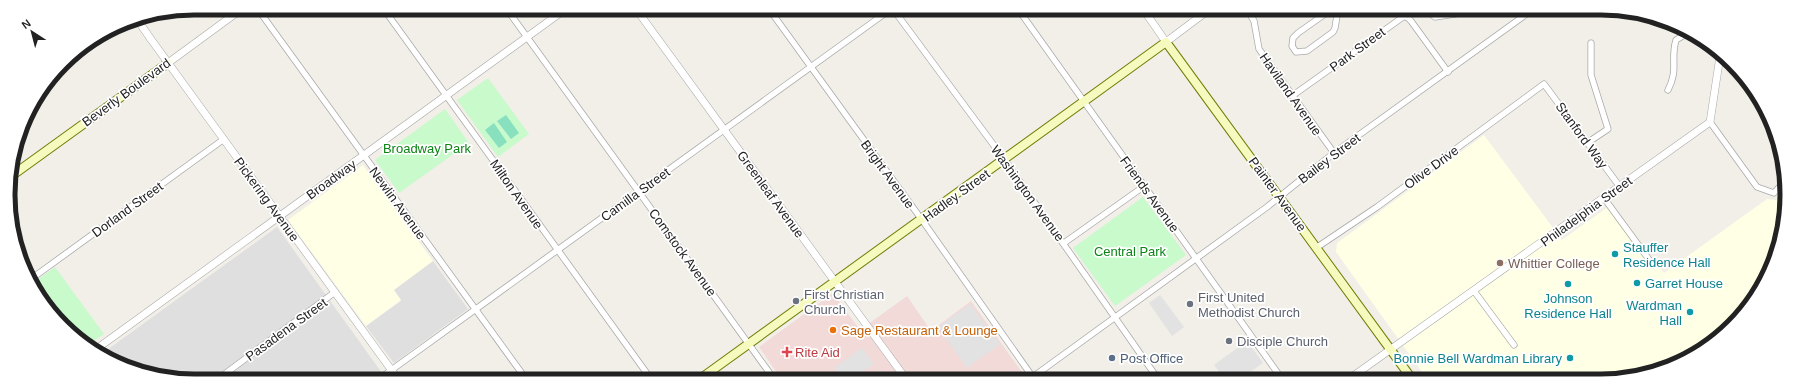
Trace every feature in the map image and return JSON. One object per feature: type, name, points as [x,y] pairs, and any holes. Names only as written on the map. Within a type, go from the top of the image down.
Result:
[{"type":"main road","name":"Hadley Street","points":[[707,374],[922,220],[1166,42]]},
{"type":"main road","name":"Painter Avenue","points":[[1166,42],[1408,374]]},
{"type":"main road","name":"Beverly Boulevard","points":[[17,172],[168,63]]},
{"type":"street","name":"Beverly Boulevard","points":[[168,63],[233,15]]},
{"type":"street","name":"Newlin Avenue","points":[[262,15],[522,374]]},
{"type":"street","name":"Milton Avenue","points":[[388,15],[647,374]]},
{"type":"street","name":"Comstock Avenue","points":[[511,15],[770,374]]},
{"type":"street","name":"Broadway","points":[[100,347],[557,15]]},
{"type":"street","name":"Greenleaf Avenue","points":[[641,15],[902,374]]},
{"type":"street","name":"Bright Avenue","points":[[773,15],[922,220],[1029,374]]},
{"type":"street","name":"Camilla Street","points":[[387,374],[884,15]]},
{"type":"street","name":"Washington Avenue","points":[[896,15],[1004,159],[1155,374]]},
{"type":"street","name":"Friends Avenue","points":[[1022,15],[1085,102],[1143,187],[1196,258],[1278,374]]},
{"type":"street","name":"Painter Avenue","points":[[1147,15],[1166,42]]},
{"type":"street","name":"Hadley Street","points":[[1166,42],[1202,15]]},
{"type":"street","name":"Haviland Avenue","points":[[1250,15],[1254,21],[1256,40],[1259,49],[1334,153]]},
{"type":"street","points":[[1324,15],[1293,38],[1292,46],[1296,52],[1307,51],[1333,32],[1337,15]]},
{"type":"street","points":[[1432,15],[1435,17],[1448,15]]},
{"type":"street","name":"Bailey Street","points":[[1039,374],[1279,196],[1334,153],[1525,15]]},
{"type":"street","name":"Park Street","points":[[1292,96],[1403,17],[1411,21],[1448,72]]},
{"type":"street","name":"Pickering Avenue","points":[[140,24],[395,374]]},
{"type":"street","points":[[1668,90],[1675,74],[1674,48],[1676,40],[1683,36]]},
{"type":"street","points":[[1587,143],[1608,129],[1591,75],[1591,43]]},
{"type":"street","points":[[1719,60],[1710,122],[1757,187],[1774,193],[1780,186]]},
{"type":"street","name":"Stanford Way","points":[[1544,84],[1620,187]]},
{"type":"street","name":"Olive Drive","points":[[1316,248],[1377,207],[1544,84]]},
{"type":"street","name":"Philadelphia Street","points":[[1356,374],[1710,122]]},
{"type":"street","name":"Dorland Street","points":[[35,276],[224,139]]},
{"type":"street","points":[[1064,243],[1143,187]]},
{"type":"street","points":[[1604,198],[1652,265]]},
{"type":"street","points":[[1474,291],[1514,345]]},
{"type":"street","name":"Pasadena Street","points":[[225,374],[336,292]]},
{"type":"shaded area","name":"Whittier College","points":[[1484,135],[1562,240],[1612,204],[1664,273],[1767,199],[1776,200],[1780,196],[1777,230],[1766,263],[1750,294],[1735,313],[1710,337],[1680,355],[1647,368],[1612,374],[1423,374],[1336,252],[1337,243]]},
{"type":"shaded area","points":[[363,165],[433,261],[394,290],[401,300],[366,326],[288,220]]},
{"type":"shaded area","points":[[277,227],[382,373],[183,374],[148,368],[106,351]]},
{"type":"shaded area","points":[[433,261],[468,309],[394,363],[366,326],[401,301],[393,290]]},
{"type":"shaded area","points":[[833,293],[860,330],[907,296],[931,331],[971,301],[1023,374],[778,374],[759,347]]},
{"type":"shaded area","points":[[1160,295],[1184,327],[1172,336],[1149,303]]},
{"type":"shaded area","points":[[970,304],[1000,344],[967,368],[938,327]]},
{"type":"shaded area","points":[[1247,341],[1263,363],[1247,374],[1221,374],[1214,365]]},
{"type":"shaded area","points":[[862,348],[874,364],[859,374],[839,374],[834,368]]},
{"type":"green space","name":"Broadway Park","points":[[488,78],[529,134],[498,157],[457,100]]},
{"type":"green space","name":"Broadway Park","points":[[445,109],[469,143],[399,193],[375,160]]},
{"type":"green space","points":[[506,115],[519,133],[511,139],[497,121]]},
{"type":"green space","points":[[494,123],[507,142],[499,148],[485,130]]},
{"type":"green space","name":"Central Park","points":[[1143,197],[1186,255],[1115,306],[1073,248]]},
{"type":"green space","points":[[55,267],[104,334],[92,342],[85,337],[52,304],[37,280]]},
{"type":"place","name":"Stauffer Residence Hall","points":[[1615,254]]},
{"type":"place","name":"Whittier College","points":[[1500,263]]},
{"type":"place","name":"Garret House","points":[[1637,283]]},
{"type":"place","name":"Johnson Residence Hall","points":[[1568,284]]},
{"type":"place","name":"First Christian Church","points":[[796,301]]},
{"type":"place","name":"First United Methodist Church","points":[[1190,304]]},
{"type":"place","name":"Wardman Hall","points":[[1690,312]]},
{"type":"place","name":"Sage Restaurant & Lounge","points":[[833,330]]},
{"type":"place","name":"Disciple Church","points":[[1229,341]]},
{"type":"place","name":"Rite Aid","points":[[787,352]]},
{"type":"place","name":"Post Office","points":[[1112,358]]},
{"type":"place","name":"Bonnie Bell Wardman Library","points":[[1570,358]]}]
